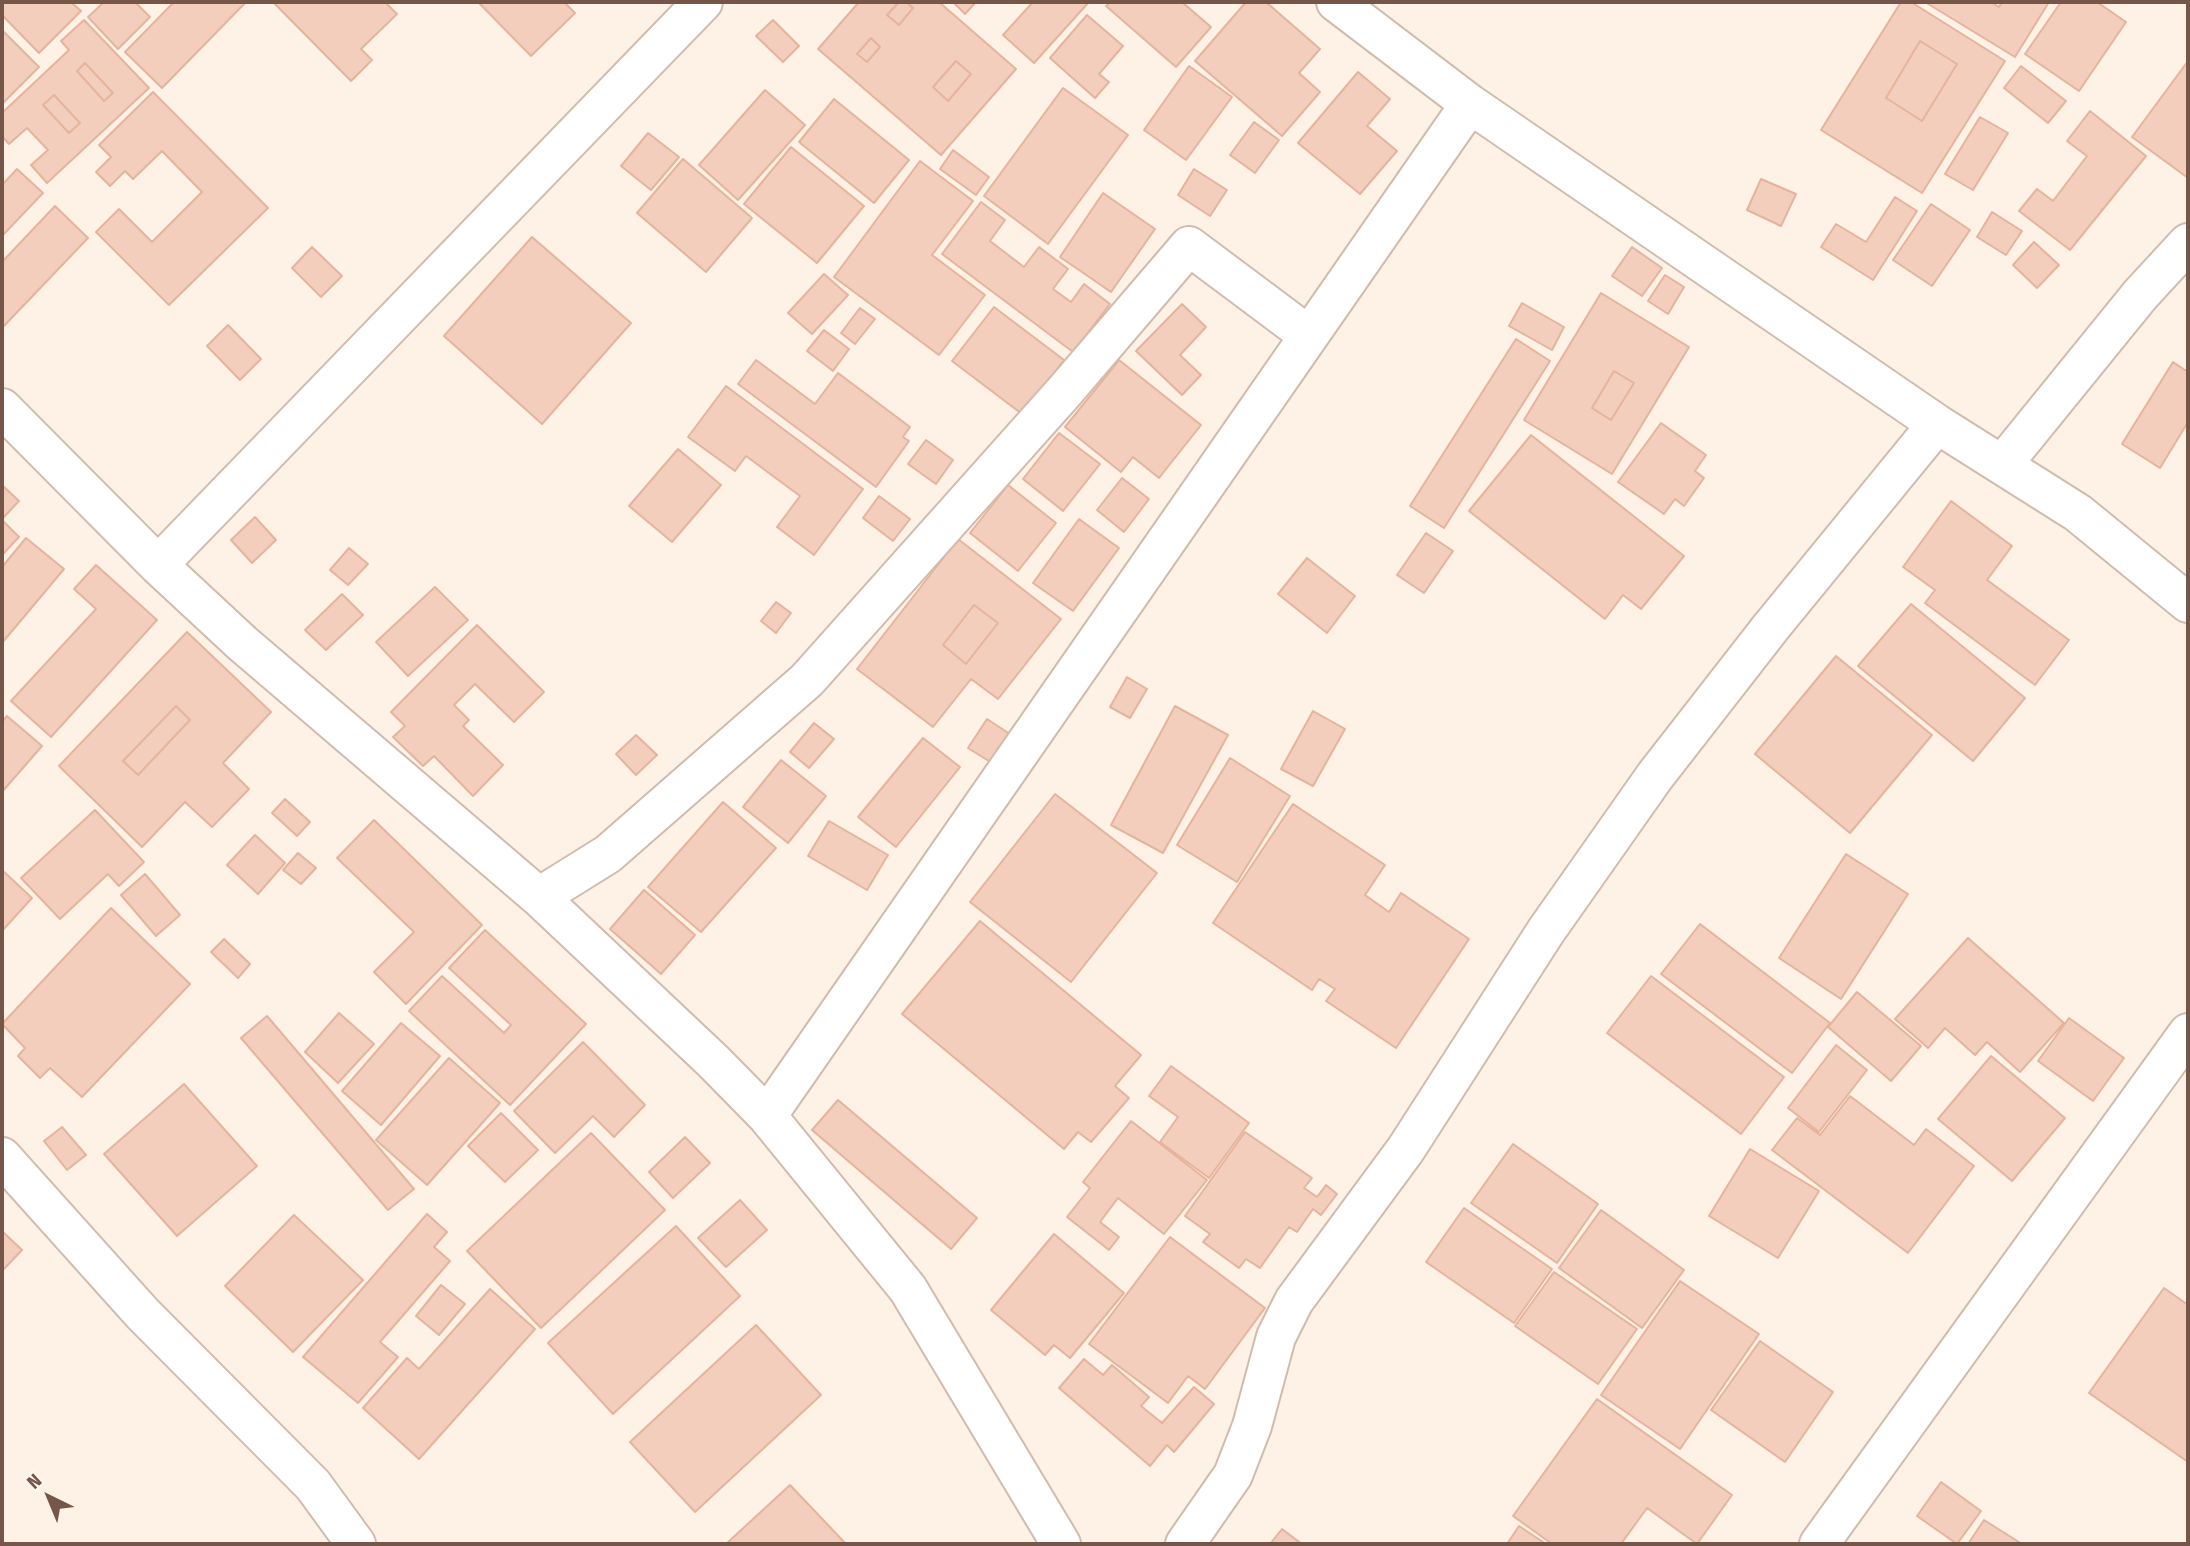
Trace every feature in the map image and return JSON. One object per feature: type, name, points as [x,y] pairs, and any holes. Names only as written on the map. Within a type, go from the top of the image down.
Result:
[{"type":"street","points":[[158,565],[703,2]]},
{"type":"street","points":[[1336,2],[1470,103],[1937,424],[2078,513],[2188,603]]},
{"type":"street","points":[[766,1116],[1470,103]]},
{"type":"street","points":[[2002,465],[2140,295],[2188,243]]},
{"type":"street","points":[[539,897],[608,854],[807,680],[1064,392],[1189,246],[1308,335]]},
{"type":"street","points":[[2,408],[158,565],[252,652],[539,897],[714,1062],[766,1116],[908,1289],[1061,1544]]},
{"type":"street","points":[[1185,1544],[1233,1475],[1252,1426],[1276,1337],[1294,1301],[1406,1149],[1546,931],[1655,776],[1771,627],[1937,424]]},
{"type":"street","points":[[1819,1544],[2188,1033]]},
{"type":"street","points":[[2,1157],[142,1313],[313,1485],[356,1544]]},
{"type":"building","points":[[2,2],[71,2],[81,11],[39,53],[2,15]]},
{"type":"building","points":[[104,2],[135,2],[150,17],[118,49],[88,17]]},
{"type":"building","points":[[174,2],[246,2],[162,88],[125,52]]},
{"type":"building","points":[[273,2],[385,2],[397,14],[361,49],[372,60],[351,81]]},
{"type":"building","points":[[478,2],[564,2],[575,13],[531,56]]},
{"type":"building","points":[[859,2],[899,2],[887,15],[899,25],[913,8],[906,2],[939,2],[1016,69],[941,155],[818,49]],"holes":[[[871,38],[880,47],[867,62],[857,54]],[[956,61],[971,74],[948,101],[933,87]]]},
{"type":"building","points":[[899,2],[906,2],[913,8],[899,25],[887,15]]},
{"type":"building","points":[[953,2],[976,2],[965,14]]},
{"type":"building","points":[[1033,2],[1089,2],[1034,63],[1003,35]]},
{"type":"building","points":[[1110,2],[1182,2],[1211,27],[1176,67],[1106,6]]},
{"type":"building","points":[[1246,2],[1266,2],[1320,49],[1299,73],[1320,92],[1282,136],[1195,61]]},
{"type":"building","points":[[1901,2],[1911,2],[2005,61],[1922,193],[1821,130]],"holes":[[[1920,41],[1957,64],[1922,121],[1886,98]]]},
{"type":"building","points":[[1925,2],[1991,2],[1999,7],[2002,2],[2049,2],[2015,57]]},
{"type":"building","points":[[2061,2],[2097,2],[2126,22],[2079,91],[2025,54]]},
{"type":"building","points":[[1087,15],[1123,46],[1099,74],[1109,82],[1095,98],[1050,58]]},
{"type":"building","points":[[84,20],[149,88],[47,183],[31,165],[48,150],[27,128],[9,144],[2,136],[2,113],[69,50],[61,41]],"holes":[[[85,63],[113,93],[104,101],[77,71]],[[54,95],[80,123],[69,133],[43,105]]]},
{"type":"building","points":[[773,20],[799,46],[783,62],[756,36]]},
{"type":"building","points":[[2,30],[39,67],[2,104]]},
{"type":"building","points":[[871,38],[880,47],[867,62],[857,54]]},
{"type":"building","points":[[1920,41],[1957,64],[1922,121],[1886,98]]},
{"type":"building","points":[[956,61],[971,74],[948,101],[933,87]]},
{"type":"building","points":[[2188,61],[2188,178],[2132,137]]},
{"type":"building","points":[[85,63],[113,93],[104,101],[77,71]]},
{"type":"building","points":[[1189,66],[1232,97],[1186,160],[1144,130]]},
{"type":"building","points":[[2021,66],[2066,101],[2048,123],[2004,88]]},
{"type":"building","points":[[1358,72],[1390,99],[1367,126],[1397,151],[1360,194],[1298,143]]},
{"type":"building","points":[[1063,88],[1128,135],[1048,244],[984,196]]},
{"type":"building","points":[[765,90],[805,125],[738,200],[699,165]]},
{"type":"building","points":[[153,92],[268,208],[169,305],[96,232],[119,209],[152,242],[202,192],[162,151],[133,179],[125,171],[110,186],[96,172],[111,157],[99,145]]},
{"type":"building","points":[[54,95],[80,123],[69,133],[43,105]]},
{"type":"building","points":[[834,99],[909,160],[874,203],[799,142]]},
{"type":"building","points":[[2090,111],[2146,156],[2070,250],[2019,211],[2037,189],[2053,201],[2087,156],[2067,141]]},
{"type":"building","points":[[1980,117],[2008,133],[1973,190],[1945,174]]},
{"type":"building","points":[[1254,122],[1279,140],[1255,173],[1230,155]]},
{"type":"building","points":[[648,133],[679,157],[651,190],[621,166]]},
{"type":"building","points":[[791,147],[864,206],[817,263],[744,204]]},
{"type":"building","points":[[953,150],[989,177],[976,195],[940,169]]},
{"type":"building","points":[[683,159],[752,218],[706,272],[637,213]]},
{"type":"building","points":[[920,161],[973,201],[932,255],[985,295],[939,355],[834,277]]},
{"type":"building","points":[[17,169],[43,193],[2,236],[2,185]]},
{"type":"building","points":[[1194,169],[1227,190],[1210,216],[1178,195]]},
{"type":"building","points":[[1761,179],[1796,194],[1781,226],[1747,210]]},
{"type":"building","points":[[1103,193],[1155,229],[1111,292],[1060,257]]},
{"type":"building","points":[[1895,197],[1917,211],[1873,280],[1821,247],[1836,224],[1866,242]]},
{"type":"building","points":[[981,202],[1005,220],[990,241],[1024,267],[1039,247],[1068,269],[1053,289],[1071,302],[1084,284],[1110,304],[1073,352],[942,254]]},
{"type":"building","points":[[1931,204],[1970,230],[1932,286],[1893,260]]},
{"type":"building","points":[[55,206],[88,238],[2,328],[2,262]]},
{"type":"building","points":[[1992,212],[2022,231],[2006,255],[1977,237]]},
{"type":"building","points":[[532,237],[631,323],[542,424],[444,336]]},
{"type":"building","points":[[2034,242],[2059,265],[2037,288],[2013,265]]},
{"type":"building","points":[[312,247],[342,276],[321,297],[292,268]]},
{"type":"building","points":[[1632,247],[1662,268],[1642,296],[1612,276]]},
{"type":"building","points":[[824,274],[848,295],[812,334],[788,313]]},
{"type":"building","points":[[1665,275],[1684,287],[1668,314],[1648,301]]},
{"type":"building","points":[[1601,293],[1689,347],[1612,474],[1524,420]],"holes":[[[1614,371],[1634,383],[1611,420],[1592,408]]]},
{"type":"building","points":[[1522,303],[1564,327],[1552,350],[1509,326]]},
{"type":"building","points":[[1182,304],[1206,327],[1180,355],[1201,375],[1182,395],[1136,351]]},
{"type":"building","points":[[994,307],[1064,360],[1022,414],[952,361]]},
{"type":"building","points":[[860,308],[875,319],[855,344],[841,333]]},
{"type":"building","points":[[228,325],[261,359],[240,380],[207,346]]},
{"type":"building","points":[[824,330],[849,349],[833,371],[807,351]]},
{"type":"building","points":[[1516,339],[1550,361],[1444,528],[1410,506]]},
{"type":"building","points":[[756,360],[815,404],[838,373],[910,427],[903,437],[909,441],[876,487],[738,384]]},
{"type":"building","points":[[1119,360],[1201,425],[1159,478],[1133,457],[1121,472],[1065,427]]},
{"type":"building","points":[[2173,362],[2188,372],[2188,422],[2160,468],[2122,444]]},
{"type":"building","points":[[1614,371],[1634,383],[1611,420],[1592,408]]},
{"type":"building","points":[[726,386],[863,489],[814,555],[777,527],[800,496],[746,456],[735,471],[688,437]]},
{"type":"building","points":[[1661,423],[1706,455],[1695,471],[1704,478],[1684,506],[1675,499],[1664,514],[1618,482]]},
{"type":"building","points":[[1059,433],[1100,464],[1063,511],[1023,479]]},
{"type":"building","points":[[1531,435],[1684,556],[1641,609],[1623,595],[1605,619],[1469,511]]},
{"type":"building","points":[[926,440],[953,460],[936,484],[908,464]]},
{"type":"building","points":[[678,449],[721,485],[672,542],[629,506]]},
{"type":"building","points":[[1122,478],[1149,499],[1124,532],[1097,510]]},
{"type":"building","points":[[2,485],[19,501],[2,519]]},
{"type":"building","points":[[1008,485],[1056,523],[1018,571],[970,533]]},
{"type":"building","points":[[879,496],[910,519],[893,541],[863,518]]},
{"type":"building","points":[[1951,501],[2012,546],[1987,580],[2069,640],[2035,685],[1925,603],[1935,590],[1903,567]]},
{"type":"building","points":[[255,517],[276,540],[252,563],[231,540]]},
{"type":"building","points":[[1079,519],[1119,548],[1073,611],[1033,583]]},
{"type":"building","points":[[2,520],[19,537],[2,555]]},
{"type":"building","points":[[1426,533],[1453,551],[1424,593],[1397,575]]},
{"type":"building","points":[[26,538],[64,569],[2,643],[2,567]]},
{"type":"building","points":[[958,539],[1061,619],[998,699],[971,679],[933,727],[857,669]],"holes":[[[974,605],[998,623],[966,664],[943,645]]]},
{"type":"building","points":[[349,548],[368,564],[348,585],[330,570]]},
{"type":"building","points":[[1307,558],[1355,596],[1327,633],[1278,594]]},
{"type":"building","points":[[96,565],[157,620],[51,737],[11,701],[96,609],[74,589]]},
{"type":"building","points":[[435,587],[468,620],[408,676],[376,642]]},
{"type":"building","points":[[342,594],[363,615],[326,650],[305,630]]},
{"type":"building","points":[[776,602],[791,613],[776,633],[761,621]]},
{"type":"building","points":[[1911,604],[2025,698],[1973,761],[1858,666]]},
{"type":"building","points":[[974,605],[998,623],[966,664],[943,645]]},
{"type":"building","points":[[477,625],[544,692],[514,722],[475,684],[454,705],[469,720],[463,726],[503,765],[473,796],[434,756],[423,766],[393,737],[405,726],[391,712]]},
{"type":"building","points":[[187,632],[271,712],[223,763],[249,789],[212,827],[185,802],[142,847],[59,766]],"holes":[[[176,706],[190,720],[138,775],[123,761]]]},
{"type":"building","points":[[1836,656],[1932,735],[1850,833],[1755,754]]},
{"type":"building","points":[[1127,677],[1147,689],[1130,718],[1110,707]]},
{"type":"building","points":[[176,706],[190,720],[138,775],[123,761]]},
{"type":"building","points":[[1175,706],[1228,735],[1163,853],[1111,825]]},
{"type":"building","points":[[1313,711],[1345,729],[1313,786],[1281,769]]},
{"type":"building","points":[[7,716],[42,746],[2,792],[2,722]]},
{"type":"building","points":[[987,719],[1010,734],[992,763],[968,748]]},
{"type":"building","points":[[814,723],[834,739],[809,768],[790,752]]},
{"type":"building","points":[[636,735],[657,755],[636,775],[616,754]]},
{"type":"building","points":[[923,738],[960,767],[896,847],[858,817]]},
{"type":"building","points":[[1230,758],[1290,796],[1237,882],[1177,845]]},
{"type":"building","points":[[781,760],[826,796],[788,843],[743,807]]},
{"type":"building","points":[[1055,794],[1157,873],[1071,982],[970,902]]},
{"type":"building","points":[[285,799],[310,822],[297,836],[272,813]]},
{"type":"building","points":[[723,802],[776,848],[701,932],[648,887]]},
{"type":"building","points":[[1293,804],[1385,865],[1365,895],[1389,912],[1401,893],[1469,939],[1396,1048],[1326,1001],[1335,989],[1319,979],[1312,990],[1213,923]]},
{"type":"building","points":[[95,810],[144,862],[119,886],[108,874],[60,919],[21,878]]},
{"type":"building","points":[[374,820],[482,925],[406,1004],[374,972],[414,932],[337,858]]},
{"type":"building","points":[[829,821],[888,855],[867,890],[808,856]]},
{"type":"building","points":[[255,835],[285,863],[258,894],[227,865]]},
{"type":"building","points":[[298,853],[316,868],[301,884],[283,870]]},
{"type":"building","points":[[1846,854],[1908,894],[1841,999],[1779,958]]},
{"type":"building","points":[[2,870],[32,898],[2,931]]},
{"type":"building","points":[[145,874],[180,915],[156,936],[121,895]]},
{"type":"building","points":[[644,890],[695,935],[661,974],[610,929]]},
{"type":"building","points":[[111,908],[190,984],[82,1097],[50,1068],[40,1078],[18,1056],[25,1048],[2,1024]]},
{"type":"building","points":[[980,921],[1141,1055],[1115,1086],[1129,1098],[1091,1142],[1078,1132],[1064,1149],[902,1014]]},
{"type":"building","points":[[1700,924],[1830,1023],[1792,1073],[1661,974]]},
{"type":"building","points":[[485,930],[586,1024],[510,1105],[409,1011],[442,976],[504,1033],[511,1025],[449,968]]},
{"type":"building","points":[[1968,938],[2064,1023],[2020,1072],[1987,1042],[1975,1055],[1945,1028],[1928,1048],[1895,1019]]},
{"type":"building","points":[[224,939],[250,964],[238,978],[211,952]]},
{"type":"building","points":[[1651,976],[1784,1077],[1741,1134],[1607,1033]]},
{"type":"building","points":[[1857,992],[1921,1046],[1891,1081],[1828,1027]]},
{"type":"building","points":[[339,1013],[374,1044],[338,1083],[305,1052]]},
{"type":"building","points":[[267,1016],[414,1189],[388,1210],[241,1038]]},
{"type":"building","points":[[2069,1018],[2124,1058],[2093,1101],[2038,1061]]},
{"type":"building","points":[[401,1023],[440,1056],[381,1125],[342,1091]]},
{"type":"building","points":[[583,1042],[645,1105],[614,1137],[593,1116],[555,1153],[514,1111]]},
{"type":"building","points":[[1836,1045],[1867,1070],[1819,1132],[1788,1108]]},
{"type":"building","points":[[1991,1056],[2065,1118],[2012,1181],[1938,1119]]},
{"type":"building","points":[[449,1058],[500,1103],[427,1185],[376,1140]]},
{"type":"building","points":[[1171,1066],[1249,1123],[1209,1178],[1160,1142],[1178,1117],[1149,1096]]},
{"type":"building","points":[[184,1084],[257,1166],[177,1236],[104,1154]]},
{"type":"building","points":[[1850,1096],[1914,1145],[1926,1129],[1974,1166],[1908,1253],[1772,1150],[1797,1118],[1820,1135]]},
{"type":"building","points":[[838,1100],[977,1218],[951,1249],[812,1130]]},
{"type":"building","points":[[501,1113],[538,1150],[505,1182],[468,1146]]},
{"type":"building","points":[[1131,1121],[1207,1180],[1164,1234],[1118,1198],[1100,1222],[1119,1237],[1109,1250],[1067,1217],[1090,1188],[1083,1182]]},
{"type":"building","points":[[62,1127],[86,1155],[67,1170],[44,1141]]},
{"type":"building","points":[[1245,1132],[1312,1178],[1304,1188],[1317,1197],[1326,1185],[1337,1194],[1321,1215],[1313,1209],[1297,1232],[1289,1227],[1260,1268],[1246,1259],[1239,1268],[1203,1242],[1210,1234],[1185,1216]]},
{"type":"building","points":[[591,1133],[665,1210],[541,1328],[467,1251]]},
{"type":"building","points":[[685,1137],[710,1163],[673,1198],[649,1172]]},
{"type":"building","points":[[1513,1144],[1598,1204],[1557,1263],[1471,1203]]},
{"type":"building","points":[[1750,1149],[1819,1191],[1778,1258],[1709,1216]]},
{"type":"building","points":[[740,1200],[767,1230],[726,1267],[698,1238]]},
{"type":"building","points":[[1464,1208],[1552,1269],[1514,1323],[1426,1262]]},
{"type":"building","points":[[1601,1210],[1684,1270],[1642,1328],[1559,1268]]},
{"type":"building","points":[[427,1214],[447,1232],[434,1247],[450,1261],[380,1342],[398,1357],[358,1403],[303,1357]]},
{"type":"building","points":[[294,1215],[363,1280],[293,1352],[225,1286]]},
{"type":"building","points":[[676,1226],[740,1296],[613,1414],[548,1343]]},
{"type":"building","points":[[2,1231],[22,1250],[2,1271]]},
{"type":"building","points":[[1054,1234],[1124,1293],[1070,1358],[1054,1345],[1045,1355],[991,1310]]},
{"type":"building","points":[[1170,1237],[1265,1308],[1205,1389],[1188,1376],[1168,1403],[1089,1344]]},
{"type":"building","points":[[1554,1272],[1637,1329],[1598,1384],[1515,1326]]},
{"type":"building","points":[[1680,1281],[1759,1334],[1680,1449],[1601,1395]]},
{"type":"building","points":[[441,1285],[465,1304],[439,1335],[416,1316]]},
{"type":"building","points":[[2164,1288],[2188,1305],[2188,1462],[2089,1393]]},
{"type":"building","points":[[490,1289],[535,1329],[419,1459],[363,1408],[407,1358],[419,1369]]},
{"type":"building","points":[[756,1325],[821,1395],[695,1512],[630,1442]]},
{"type":"building","points":[[1760,1341],[1833,1392],[1785,1462],[1711,1410]]},
{"type":"building","points":[[1084,1359],[1103,1375],[1112,1365],[1149,1397],[1141,1406],[1162,1423],[1194,1387],[1214,1404],[1174,1452],[1167,1445],[1150,1466],[1059,1388]]},
{"type":"building","points":[[1597,1399],[1732,1495],[1697,1544],[1647,1508],[1621,1544],[1552,1544],[1513,1516]]},
{"type":"building","points":[[1941,1482],[1981,1511],[1957,1544],[1917,1516]]},
{"type":"building","points":[[790,1485],[846,1544],[726,1544]]},
{"type":"building","points":[[1984,1520],[2022,1544],[1968,1544]]},
{"type":"building","points":[[1519,1526],[1546,1544],[1507,1544]]},
{"type":"building","points":[[1282,1529],[1302,1544],[1270,1544]]}]
